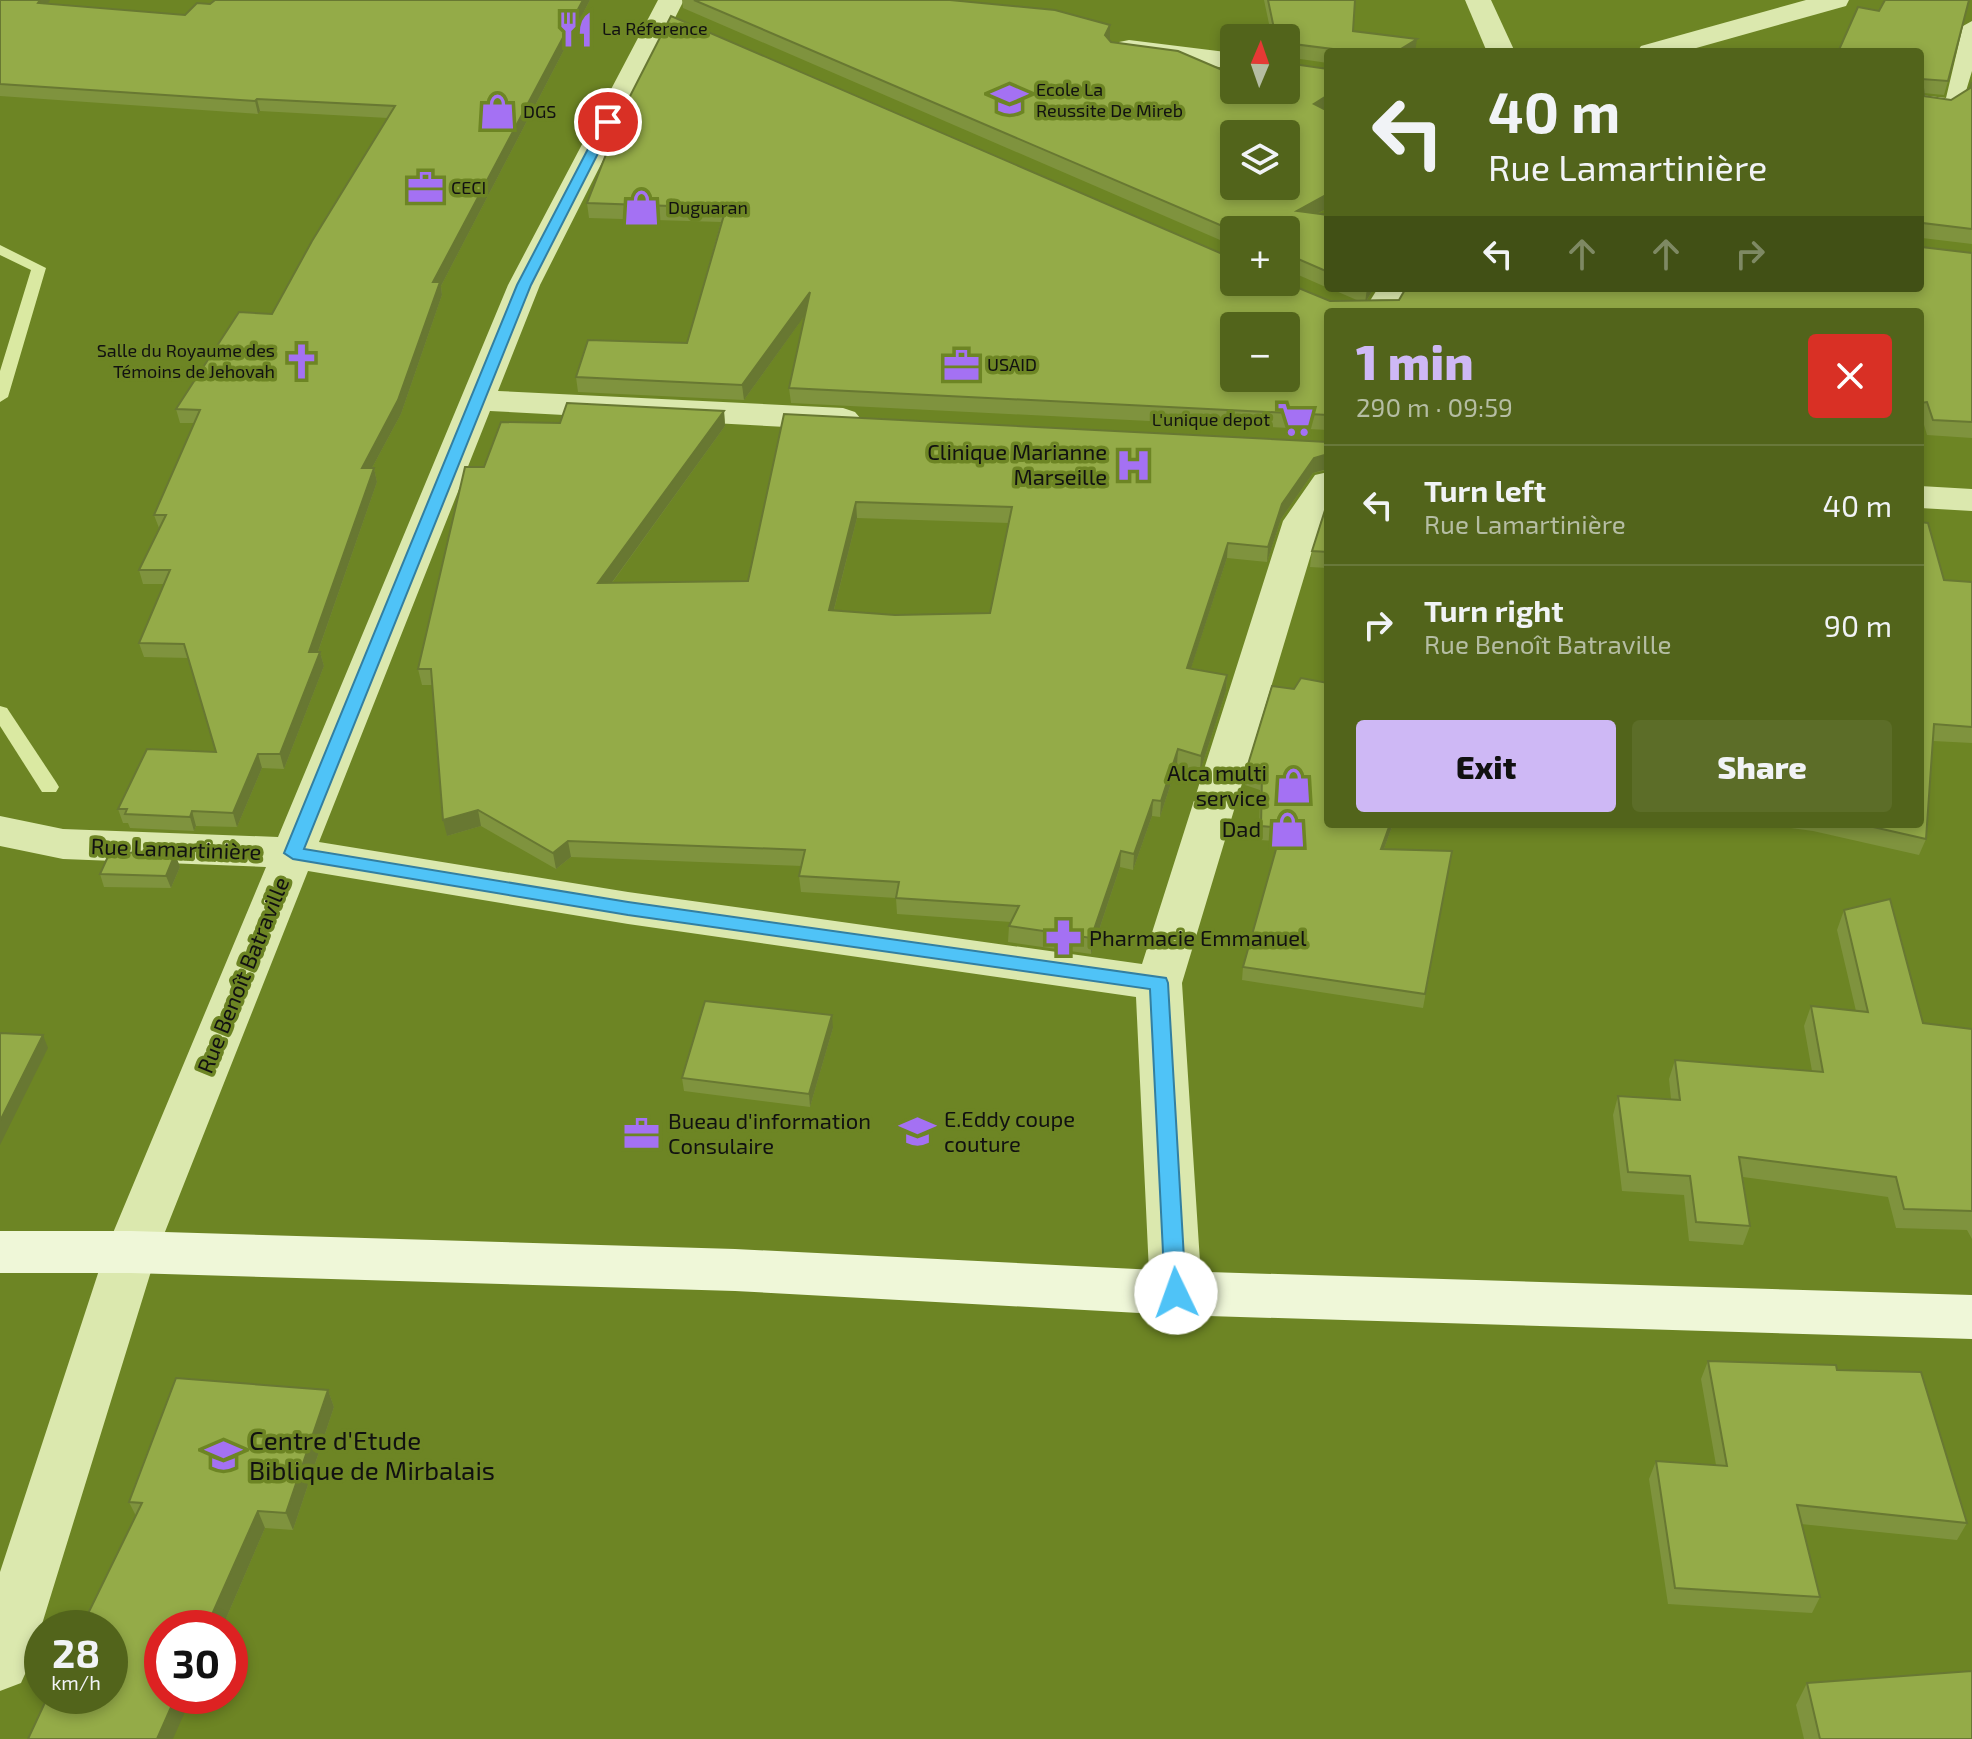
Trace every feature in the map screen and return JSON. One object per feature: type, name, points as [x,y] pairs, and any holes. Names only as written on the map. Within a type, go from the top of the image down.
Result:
[{"type":"main road","points":[[0,1252],[131,1252],[735,1270],[1176,1293],[1972,1317]]},
{"type":"street","points":[[1478,0],[1499,48]]},
{"type":"street","points":[[1665,48],[1836,0]]},
{"type":"street","name":"Rue Benoît Batraville","points":[[0,1663],[131,1252],[524,285],[676,13]]},
{"type":"street","points":[[1121,47],[1220,59]]},
{"type":"street","points":[[478,400],[872,420]]},
{"type":"street","points":[[1176,1293],[1159,983],[1302,521],[1324,489]]},
{"type":"street","points":[[1924,497],[1972,500]]},
{"type":"street","name":"Rue Lamartinière","points":[[0,831],[63,844],[293,853],[628,908],[1159,983]]},
{"type":"lane","points":[[1924,102],[1947,105],[1954,101],[1969,62],[1972,26]]},
{"type":"building","points":[[0,0],[40,0],[38,3],[185,15],[197,3],[210,4],[215,0],[583,0],[433,282],[440,282],[398,400],[362,468],[374,468],[309,652],[320,652],[280,754],[258,754],[233,813],[192,811],[190,817],[125,814],[127,809],[118,809],[147,749],[216,752],[184,644],[139,643],[170,570],[139,570],[166,515],[154,515],[200,410],[176,409],[239,312],[272,314],[312,241],[395,106],[255,101],[0,84]]},
{"type":"building","points":[[694,0],[950,0],[1055,10],[1110,25],[1105,35],[1111,42],[1178,51],[1220,69],[1220,104],[1300,104],[1300,65],[1324,68],[1324,98],[1314,104],[1324,109],[1324,196],[1297,211],[1324,214],[1324,270],[1300,260],[1300,216],[1220,216],[1220,225]]},
{"type":"building","points":[[1268,0],[1355,0],[1353,31],[1417,39],[1402,48],[1324,48],[1300,45],[1300,24],[1273,24]]},
{"type":"building","points":[[1885,0],[1969,0],[1948,81],[1924,79],[1924,48],[1840,48],[1858,7],[1879,11]]},
{"type":"building","points":[[671,16],[1220,253],[1220,296],[1300,296],[1300,289],[1330,301],[1399,300],[1404,292],[1924,292],[1924,247],[1972,253],[1972,422],[1933,420],[1927,402],[1924,402],[1924,308],[1324,308],[1324,415],[789,388],[810,292],[742,385],[576,377],[588,340],[687,343],[726,208],[587,203],[625,106]]},
{"type":"building","points":[[1972,82],[1972,229],[1924,223],[1924,96],[1951,100],[1970,88]]},
{"type":"building","points":[[567,403],[724,411],[598,583],[748,581],[784,414],[1324,442],[1324,455],[1314,458],[1282,504],[1268,547],[1228,543],[1187,668],[1227,675],[1201,756],[1178,749],[1161,801],[1153,800],[1134,854],[1121,851],[1091,938],[1009,926],[1019,906],[896,898],[899,882],[799,876],[805,850],[568,841],[553,853],[478,810],[443,820],[431,669],[418,669],[465,467],[484,467],[501,422],[560,423]],"holes":[[[856,502],[1012,507],[990,613],[895,615],[829,610]]]},
{"type":"building","points":[[1324,513],[1324,552],[1312,551]]},
{"type":"building","points":[[1924,522],[1928,523],[1944,580],[1972,582],[1972,727],[1934,724],[1926,839],[1878,828],[1924,828]]},
{"type":"building","points":[[1301,678],[1324,682],[1324,828],[1389,828],[1381,849],[1452,851],[1425,994],[1243,967],[1282,828],[1261,826],[1262,776],[1246,771],[1272,686],[1294,689]]},
{"type":"building","points":[[110,852],[175,854],[166,876],[100,874]]},
{"type":"building","points":[[1890,899],[1923,1023],[1972,1029],[1972,1211],[1904,1209],[1896,1177],[1739,1157],[1750,1226],[1696,1222],[1690,1176],[1628,1172],[1618,1096],[1680,1100],[1675,1060],[1823,1072],[1811,1006],[1868,1012],[1844,910]]},
{"type":"building","points":[[705,1001],[832,1015],[809,1094],[682,1078]]},
{"type":"building","points":[[0,1033],[43,1035],[0,1121]]},
{"type":"building","points":[[1708,1361],[1836,1365],[1837,1370],[1921,1372],[1967,1523],[1797,1505],[1820,1597],[1675,1588],[1656,1461],[1727,1466]]},
{"type":"building","points":[[176,1378],[328,1390],[286,1513],[258,1511],[214,1610],[144,1610],[144,1714],[168,1714],[157,1739],[28,1739],[40,1714],[128,1714],[128,1610],[90,1610],[142,1503],[129,1502]]},
{"type":"building","points":[[1972,1671],[1972,1739],[1820,1739],[1807,1683]]},
{"type":"waterway","points":[[0,249],[39,268],[0,397]]},
{"type":"waterway","points":[[0,712],[49,787]]},
{"type":"place","name":"La Réference","points":[[576,29]]},
{"type":"place","name":"Ecole La Reussite De Mireb","points":[[1010,100]]},
{"type":"place","name":"DGS","points":[[497,112]]},
{"type":"place","name":"CECI","points":[[425,188]]},
{"type":"place","name":"Duguaran","points":[[642,208]]},
{"type":"place","name":"Salle du Royaume des Témoins de Jehovah","points":[[301,361]]},
{"type":"place","name":"USAID","points":[[961,365]]},
{"type":"place","name":"L'unique depot","points":[[1296,420]]},
{"type":"place","name":"Clinique Marianne Marseille","points":[[1133,465]]},
{"type":"place","name":"Alca multi service","points":[[1293,786]]},
{"type":"place","name":"Dad","points":[[1287,829]]},
{"type":"place","name":"Pharmacie Emmanuel","points":[[1063,938]]},
{"type":"place","name":"E.Eddy coupe couture","points":[[918,1132]]},
{"type":"place","name":"Bueau d'information Consulaire","points":[[642,1134]]},
{"type":"place","name":"Centre d'Etude Biblique de Mirbalais","points":[[223,1456]]},
{"type":"route","points":[[608,122],[524,285],[293,853],[628,908],[1159,983],[1176,1293]]}]
